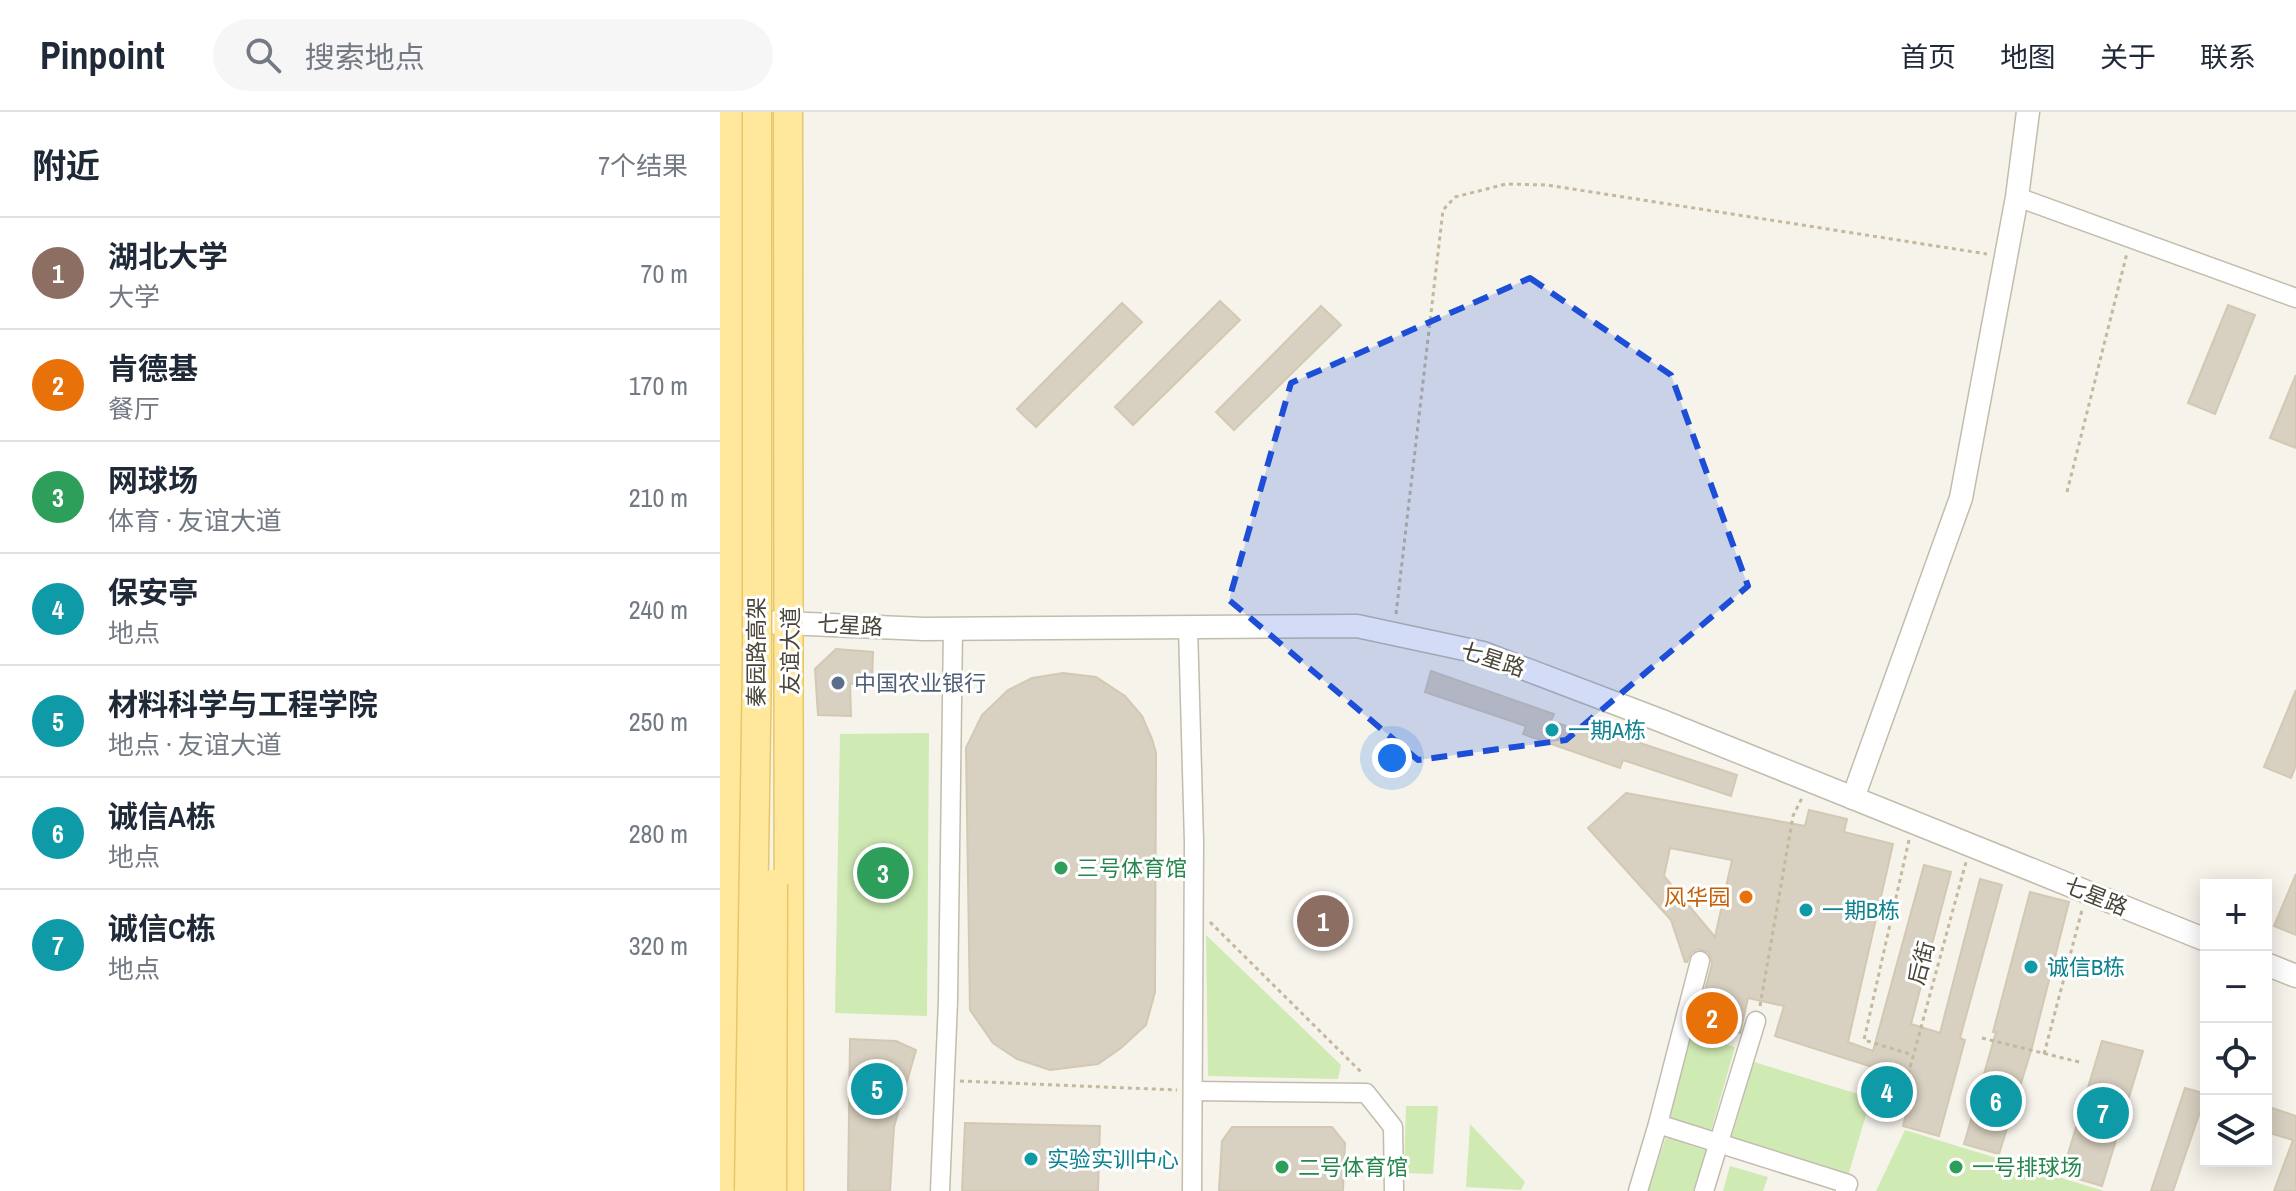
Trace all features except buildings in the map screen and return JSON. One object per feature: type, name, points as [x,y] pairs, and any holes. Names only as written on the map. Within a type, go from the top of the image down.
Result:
[{"type":"main road","points":[[725,1191],[724,968],[732,621],[734,112]]},
{"type":"main road","name":"秦园路高架","points":[[749,1191],[757,660],[757,112]]},
{"type":"main road","name":"秦园路高架","points":[[772,1191],[775,112]]},
{"type":"main road","name":"友谊大道","points":[[788,112],[789,1191]]},
{"type":"main road","points":[[720,450],[731,502]]},
{"type":"street","points":[[1853,798],[1961,498],[2017,197],[2028,112]]},
{"type":"street","points":[[2017,197],[2296,298]]},
{"type":"street","name":"七星路","points":[[732,621],[953,628],[1357,626],[1483,653],[1662,721],[2200,938]]},
{"type":"street","points":[[1188,627],[1193,905],[1192,1191]]},
{"type":"street","points":[[940,1191],[948,1001],[953,628]]},
{"type":"street","points":[[1638,1191],[1700,961]]},
{"type":"street","points":[[2272,966],[2296,976]]},
{"type":"street","points":[[1704,1191],[1756,1021]]},
{"type":"street","points":[[1193,1091],[1366,1093],[1393,1127],[1394,1191]]},
{"type":"street","points":[[1658,1124],[1848,1184],[1845,1191]]},
{"type":"path","points":[[1394,634],[1443,210],[1455,197],[1506,184],[1547,185],[2005,257]]},
{"type":"path","points":[[2067,492],[2131,238]]},
{"type":"path","points":[[1756,1021],[1767,974],[1793,816],[1810,781]]},
{"type":"path","points":[[1913,822],[1864,1040],[1913,1055]]},
{"type":"path","name":"后街","points":[[1904,1090],[1970,845]]},
{"type":"path","points":[[2044,1054],[2087,892]]},
{"type":"path","points":[[1193,905],[1361,1072],[1366,1093]]},
{"type":"path","points":[[1982,1038],[2083,1063]]},
{"type":"path","points":[[945,1080],[1193,1091]]},
{"type":"highlighted area","points":[[1530,278],[1671,375],[1748,586],[1566,740],[1418,760],[1229,600],[1291,383]]},
{"type":"green space","points":[[929,733],[927,1016],[835,1013],[840,734]]},
{"type":"green space","points":[[1206,935],[1341,1065],[1338,1079],[1208,1076]]},
{"type":"green space","points":[[1691,1035],[1735,1047],[1711,1131],[1667,1119]]},
{"type":"green space","points":[[1754,1062],[1871,1098],[1848,1176],[1731,1139]]},
{"type":"green space","points":[[1406,1106],[1438,1106],[1433,1174],[1404,1173]]},
{"type":"green space","points":[[1470,1124],[1525,1182],[1521,1190],[1466,1187]]},
{"type":"green space","name":"一号排球场","points":[[1905,1130],[2104,1191],[1876,1191]]},
{"type":"green space","points":[[1666,1137],[1707,1151],[1694,1191],[1648,1191]]},
{"type":"green space","points":[[1730,1166],[1768,1177],[1763,1191],[1723,1191]]},
{"type":"place","name":"中国农业银行","points":[[838,683]]},
{"type":"place","name":"一期A栋","points":[[1552,730]]},
{"type":"place","name":"三号体育馆","points":[[1061,868]]},
{"type":"place","name":"网球场","points":[[883,873]]},
{"type":"place","name":"风华园","points":[[1746,897]]},
{"type":"place","name":"一期B栋","points":[[1806,910]]},
{"type":"place","name":"湖北大学","points":[[1323,921]]},
{"type":"place","name":"诚信B栋","points":[[2031,967]]},
{"type":"place","name":"肯德基","points":[[1712,1018]]},
{"type":"place","name":"材料科学与工程学院","points":[[877,1089]]},
{"type":"place","name":"保安亭","points":[[1887,1092]]},
{"type":"place","name":"诚信A栋","points":[[1996,1101]]},
{"type":"place","name":"诚信C栋","points":[[2103,1113]]},
{"type":"place","name":"实验实训中心","points":[[1031,1159]]},
{"type":"place","name":"二号体育馆","points":[[1282,1167]]},
{"type":"place","name":"一号排球场","points":[[1956,1167]]}]
